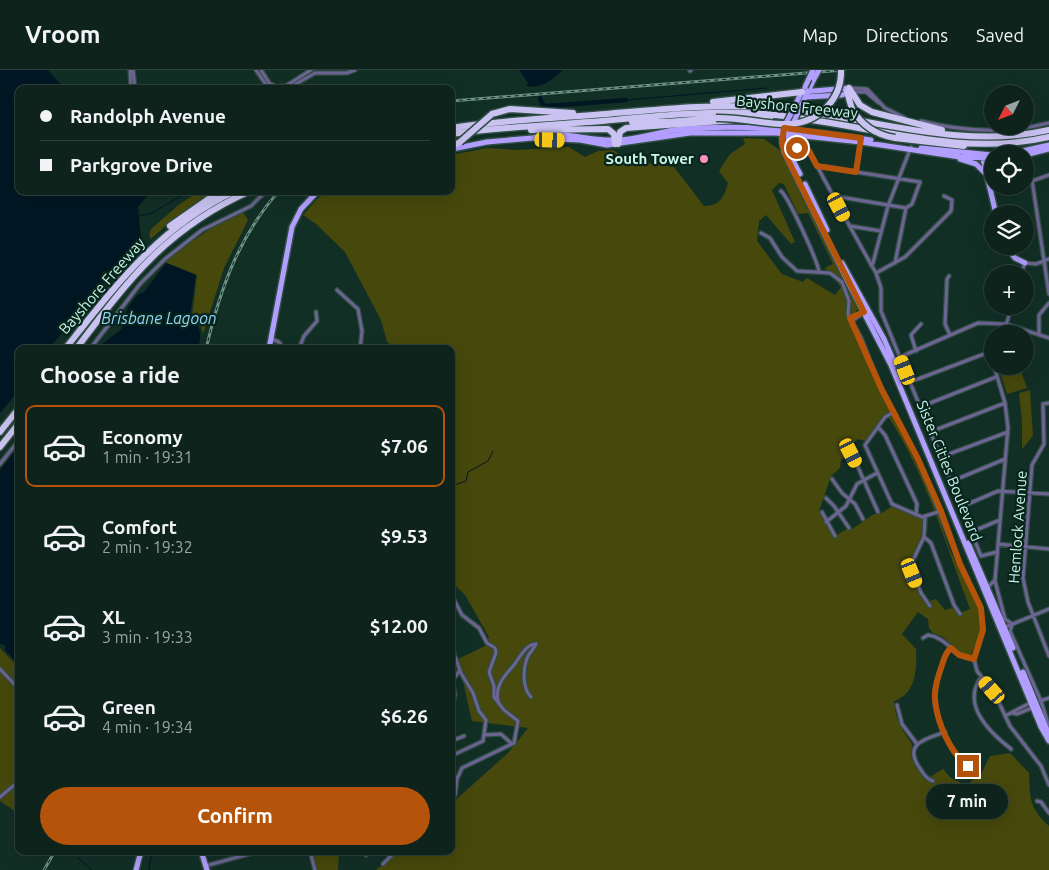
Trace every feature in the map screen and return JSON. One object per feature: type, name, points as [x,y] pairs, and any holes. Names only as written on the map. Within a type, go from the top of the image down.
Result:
[{"type":"highway","points":[[621,119],[630,122],[655,122],[716,118],[785,124],[810,119],[824,110],[835,97],[840,84],[841,70]]},
{"type":"highway","points":[[849,91],[852,109],[871,130],[896,138],[946,146],[992,144]]},
{"type":"highway","points":[[849,91],[860,105],[872,112],[980,137]]},
{"type":"highway","points":[[642,111],[803,95]]},
{"type":"highway","name":"Bayshore Freeway","points":[[455,127],[489,123],[725,106],[776,108],[949,135],[980,137],[1014,136],[1049,130]]},
{"type":"highway","points":[[455,146],[492,114],[513,110],[596,115]]},
{"type":"highway","name":"Bayshore Freeway","points":[[455,134],[725,112],[775,114],[948,141],[992,144],[1049,137]]},
{"type":"highway","points":[[616,142],[620,132],[626,128],[715,123],[752,118],[826,122]]},
{"type":"highway","points":[[455,123],[489,123]]},
{"type":"highway","points":[[518,128],[526,130],[608,129],[614,134],[616,142]]},
{"type":"highway","points":[[128,272],[143,251],[162,233],[193,208],[214,195]]},
{"type":"highway","name":"Bayshore Freeway","points":[[68,345],[149,249],[180,223],[228,195]]},
{"type":"highway","name":"Bayshore Freeway","points":[[79,345],[124,286],[159,249],[209,212],[242,195]]},
{"type":"highway","points":[[0,432],[15,413]]},
{"type":"highway","points":[[0,447],[15,428]]},
{"type":"main road","points":[[788,128],[813,70]]},
{"type":"main road","points":[[803,95],[814,83],[819,70]]},
{"type":"main road","points":[[814,83],[825,90]]},
{"type":"main road","points":[[803,95],[825,90],[849,91]]},
{"type":"main road","points":[[803,95],[842,95],[849,91]]},
{"type":"main road","points":[[455,148],[539,136],[575,136],[616,142],[681,129],[736,127],[788,128],[954,156],[982,157]]},
{"type":"main road","name":"Sister Cities Boulevard","points":[[788,128],[784,152],[866,310],[1035,704]]},
{"type":"main road","points":[[1034,151],[1049,147]]},
{"type":"main road","points":[[911,148],[982,157]]},
{"type":"main road","points":[[954,156],[976,164],[984,172]]},
{"type":"main road","points":[[982,157],[984,168]]},
{"type":"main road","points":[[270,345],[287,259],[289,239],[295,220],[304,205],[314,195]]},
{"type":"main road","points":[[287,259],[300,218],[310,203],[319,195]]},
{"type":"main road","points":[[1013,255],[1024,263]]},
{"type":"main road","points":[[1035,704],[1049,735]]},
{"type":"main road","points":[[1035,704],[1049,741]]},
{"type":"main road","points":[[136,870],[140,855]]},
{"type":"main road","points":[[202,855],[206,868]]},
{"type":"street","points":[[131,70],[131,85]]},
{"type":"street","points":[[131,70],[134,85]]},
{"type":"street","points":[[256,70],[266,85]]},
{"type":"street","points":[[261,70],[271,85]]},
{"type":"street","points":[[291,85],[311,70]]},
{"type":"street","points":[[292,85],[314,73],[326,71],[347,73],[354,70]]},
{"type":"street","points":[[269,82],[274,85]]},
{"type":"street","points":[[849,91],[868,89],[880,103],[905,117],[955,129],[1003,131],[1049,124]]},
{"type":"street","points":[[856,172],[861,140]]},
{"type":"street","points":[[871,265],[888,204],[911,148]]},
{"type":"street","points":[[808,150],[876,274],[881,288],[880,308],[980,556],[997,552]]},
{"type":"street","points":[[817,166],[920,182],[912,204],[906,208],[896,263]]},
{"type":"street","points":[[1034,180],[1049,175]]},
{"type":"street","points":[[781,191],[793,208],[798,224],[818,264],[819,272]]},
{"type":"street","points":[[1034,193],[1049,294]]},
{"type":"street","points":[[93,345],[144,280],[174,251],[217,220],[253,204],[262,195]]},
{"type":"street","points":[[834,196],[906,208]]},
{"type":"street","points":[[876,274],[908,255],[951,211],[952,200],[944,196]]},
{"type":"street","points":[[850,226],[882,231]]},
{"type":"street","points":[[761,233],[770,238],[782,257],[797,271],[834,274],[842,282],[849,300],[848,314],[941,511],[954,548],[981,608],[983,630],[974,659],[981,677],[994,692],[1010,726],[1041,766],[1048,782]]},
{"type":"street","points":[[1024,263],[1045,262],[1049,259]]},
{"type":"street","points":[[949,276],[946,279],[945,319],[950,335]]},
{"type":"street","points":[[337,290],[358,309],[362,331],[360,345]]},
{"type":"street","points":[[1039,335],[1039,314],[1049,303]]},
{"type":"street","points":[[851,320],[866,310]]},
{"type":"street","points":[[301,345],[304,336],[317,320],[316,312]]},
{"type":"street","points":[[1006,324],[1009,315]]},
{"type":"street","points":[[916,351],[911,336],[921,324]]},
{"type":"street","points":[[900,357],[971,324],[1006,324],[1049,338]]},
{"type":"street","points":[[272,339],[281,345]]},
{"type":"street","points":[[910,382],[984,354]]},
{"type":"street","points":[[920,408],[996,377],[1005,403],[1008,432],[995,580],[1005,619],[1012,625]]},
{"type":"street","points":[[930,432],[1005,403]]},
{"type":"street","name":"Hemlock Avenue","points":[[1049,403],[1043,404],[1044,444],[1032,465],[1025,547],[1024,587],[1049,656]]},
{"type":"street","points":[[894,412],[885,417],[866,442],[865,448],[892,504],[925,517],[941,511]]},
{"type":"street","points":[[878,427],[885,435],[917,504],[916,515]]},
{"type":"street","points":[[940,457],[1008,432]]},
{"type":"street","points":[[0,464],[15,445]]},
{"type":"street","points":[[849,447],[878,512]]},
{"type":"street","points":[[950,482],[1005,459]]},
{"type":"street","points":[[826,522],[839,513],[850,499],[857,484],[877,473]]},
{"type":"street","points":[[832,479],[838,489],[855,504],[863,519]]},
{"type":"street","points":[[961,507],[1002,491],[1049,494]]},
{"type":"street","points":[[826,498],[849,528]]},
{"type":"street","points":[[822,512],[835,536]]},
{"type":"street","points":[[925,517],[924,537],[911,568],[921,593],[930,606]]},
{"type":"street","points":[[971,532],[1000,520]]},
{"type":"street","points":[[924,537],[931,543],[954,605],[960,614]]},
{"type":"street","points":[[998,544],[1049,549]]},
{"type":"street","points":[[987,589],[995,580]]},
{"type":"street","points":[[455,602],[462,615],[477,627],[486,641],[496,650],[489,672],[494,686],[494,697],[518,721],[515,741],[512,744],[462,768],[456,779],[455,795]]},
{"type":"street","points":[[1004,628],[1049,609]]},
{"type":"street","points":[[1012,625],[1010,631],[1035,704],[1049,727]]},
{"type":"street","points":[[923,638],[933,635],[959,655],[974,659]]},
{"type":"street","points":[[501,706],[497,695],[504,675],[523,652],[536,644],[528,657],[526,665],[526,692],[531,697]]},
{"type":"street","points":[[951,648],[946,654],[935,690],[936,709],[955,753],[963,763],[972,767]]},
{"type":"street","points":[[455,651],[460,670],[473,693],[479,711],[486,719],[484,736],[481,742],[455,754]]},
{"type":"street","points":[[0,669],[15,685]]},
{"type":"street","points":[[455,676],[460,670]]},
{"type":"street","points":[[981,677],[974,689],[975,704],[989,732],[1010,748]]},
{"type":"street","points":[[1005,716],[1015,709],[1049,698]]},
{"type":"street","points":[[897,705],[902,724],[917,744]]},
{"type":"street","points":[[933,781],[925,775],[915,760],[913,752],[917,744],[945,732]]},
{"type":"street","points":[[484,736],[501,734],[512,744]]},
{"type":"street","points":[[455,739],[464,736]]},
{"type":"street","points":[[0,797],[15,784]]},
{"type":"street","points":[[1037,801],[1041,802],[1049,813]]},
{"type":"street","points":[[206,868],[247,855]]},
{"type":"street","points":[[311,855],[315,870]]},
{"type":"street","points":[[383,864],[392,855]]},
{"type":"shaded area","points":[[743,138],[764,139],[781,151],[858,309],[848,320],[934,501],[949,548],[978,607],[981,620],[980,636],[971,655],[962,654],[943,637],[933,633],[929,628],[928,619],[918,612],[902,634],[916,649],[916,665],[911,687],[901,698],[894,701],[900,724],[912,744],[911,757],[925,780],[943,769],[951,778],[967,786],[977,775],[981,774],[990,756],[1010,753],[1029,773],[1034,808],[1042,820],[1049,826],[1049,870],[376,870],[393,855],[455,855],[455,800],[508,753],[528,728],[472,721],[458,659],[485,646],[489,637],[465,595],[455,585],[455,345],[391,345],[387,342],[381,320],[345,252],[316,224],[303,215],[323,195],[455,195],[455,154],[487,148],[516,150],[569,147],[585,157],[598,151],[613,150],[619,154],[631,154],[647,163],[674,167],[704,206],[709,206],[718,202],[725,192],[728,183],[719,171],[730,154],[745,144]],"holes":[[[779,183],[784,184],[798,214],[808,213],[833,264],[825,268],[841,287],[835,295],[807,278],[803,282],[782,274],[757,241],[759,221],[766,215],[791,244],[795,242],[772,190]],[[889,418],[925,487],[970,609],[958,614],[952,608],[945,610],[936,599],[927,602],[913,568],[926,535],[927,522],[924,517],[911,509],[896,504],[880,514],[874,514],[852,529],[847,529],[833,537],[819,511],[831,476],[840,468],[841,460],[858,439],[869,442],[885,420]]]},
{"type":"shaded area","points":[[194,195],[209,195],[172,220],[151,239],[149,235],[151,229],[181,203]]},
{"type":"shaded area","points":[[243,212],[248,220],[224,268],[203,334],[200,324],[192,316],[197,275],[165,262],[212,228]]},
{"type":"shaded area","points":[[1001,375],[1022,375],[1027,388],[1007,394]]},
{"type":"shaded area","points":[[1030,390],[1033,436],[1022,449],[1019,393]]},
{"type":"shaded area","points":[[0,648],[15,664],[15,811],[0,801]]},
{"type":"shaded area","points":[[313,855],[339,855],[338,870],[317,870]]},
{"type":"water","points":[[0,70],[48,70],[61,85],[15,85],[15,195],[147,195],[138,207],[141,237],[52,345],[15,345],[15,395],[0,413]]},
{"type":"water","points":[[519,70],[563,70],[546,83],[532,87],[526,86],[528,83]]},
{"type":"water","name":"Brisbane Lagoon","points":[[166,263],[196,275],[190,316],[200,331],[199,345],[101,345],[122,329],[128,307],[137,295],[144,292]]},
{"type":"water","points":[[15,451],[15,661],[5,650],[5,645],[0,644],[0,470]]},
{"type":"waterway","points":[[626,100],[767,88]]},
{"type":"waterway","points":[[540,98],[542,104],[547,106],[626,100]]},
{"type":"waterway","points":[[139,216],[152,213],[182,195]]},
{"type":"waterway","points":[[455,485],[466,481],[468,472],[488,461],[493,451]]},
{"type":"waterway","points":[[149,870],[151,855]]},
{"type":"waterway","points":[[78,858],[92,870]]},
{"type":"railway","points":[[455,101],[844,70]]},
{"type":"railway","points":[[207,345],[224,285],[232,265],[252,227],[276,195]]},
{"type":"railway","points":[[44,870],[53,855]]},
{"type":"place","name":"South Tower","points":[[704,159]]},
{"type":"route","points":[[797,148],[796,151],[800,154],[809,151],[817,166],[856,172],[861,138],[784,128],[782,138],[786,156],[809,198],[834,254],[864,312],[860,312],[850,318],[861,338],[881,388],[918,459],[941,511],[960,564],[981,608],[984,622],[983,630],[974,659],[964,658],[951,648],[948,650],[937,678],[935,690],[936,709],[945,732],[955,753],[968,766]]}]
